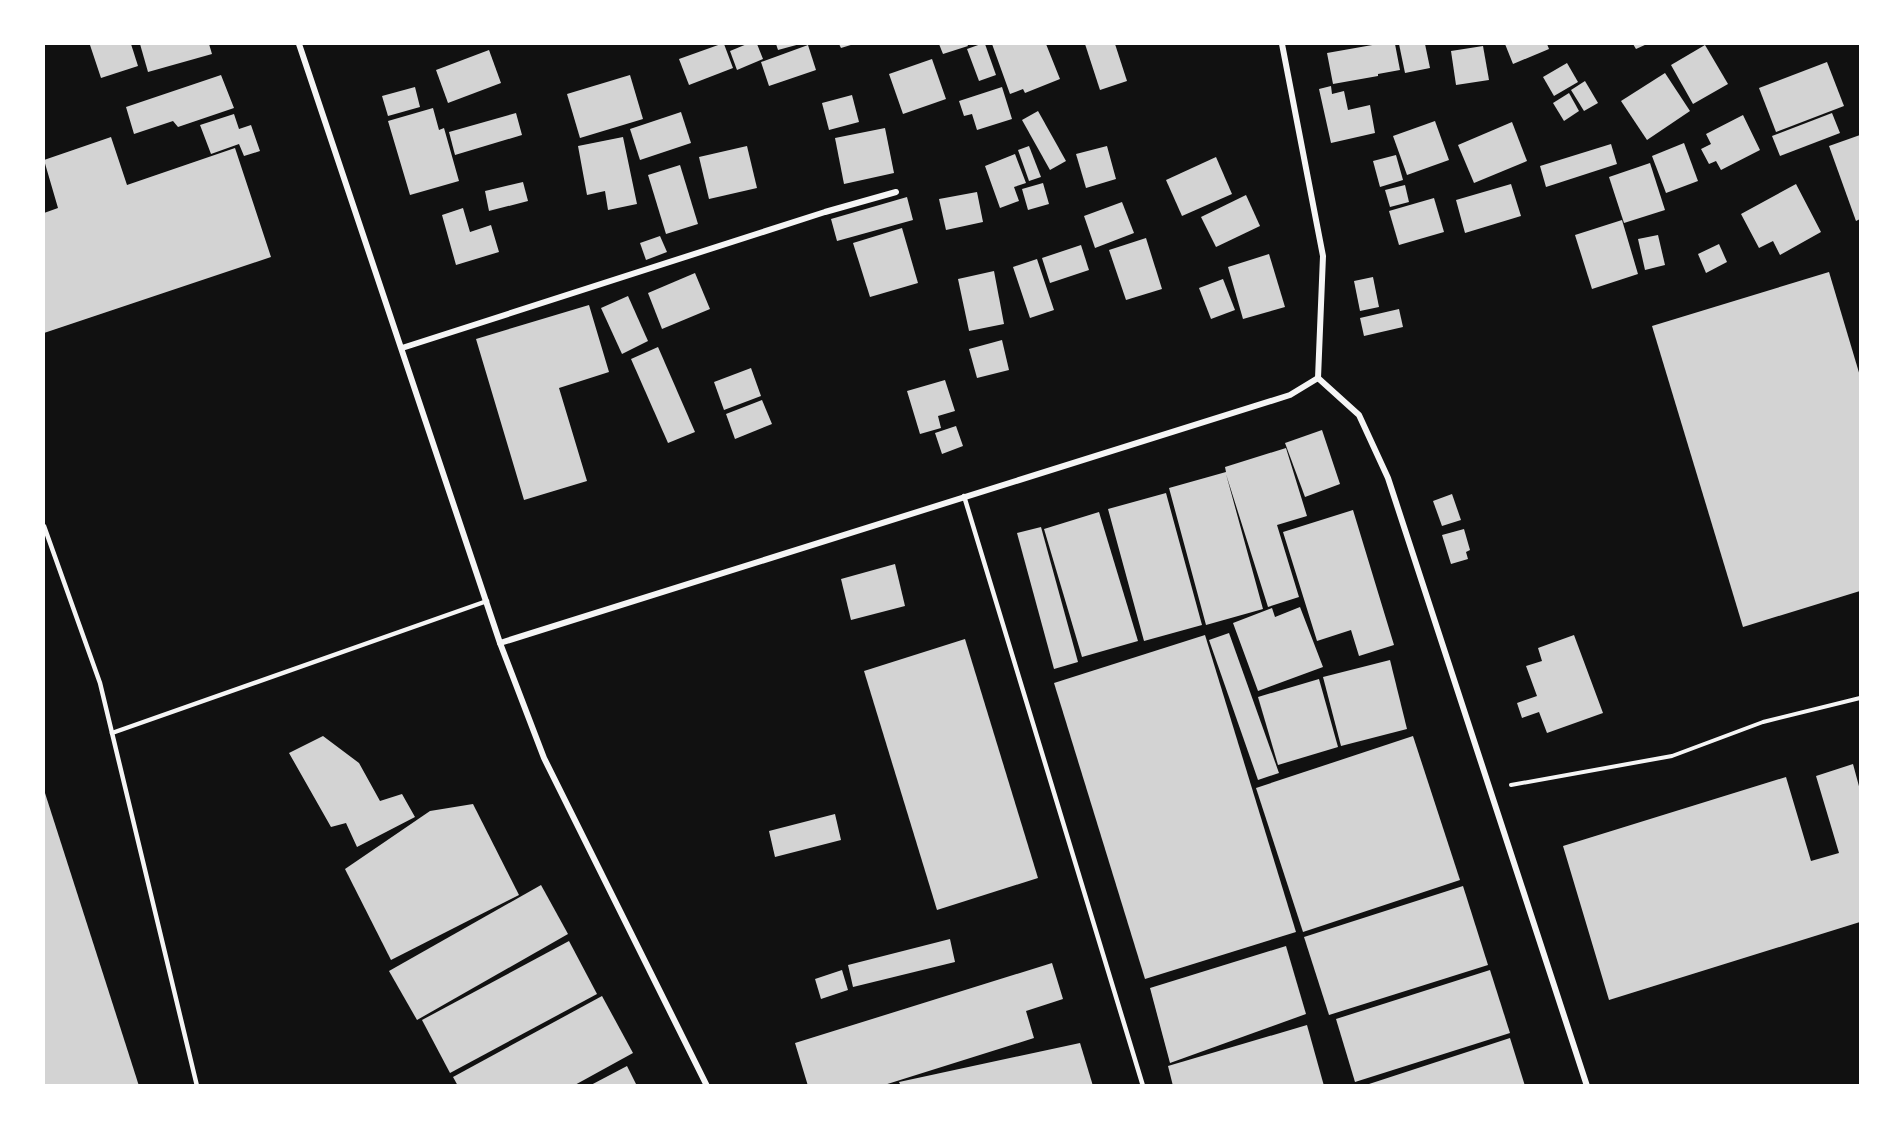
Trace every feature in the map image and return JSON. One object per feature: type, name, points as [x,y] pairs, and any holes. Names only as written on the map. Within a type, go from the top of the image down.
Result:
[{"type":"street","points":[[299,44],[500,643],[544,758],[707,1086]]},
{"type":"street","points":[[1282,44],[1323,256],[1318,378]]},
{"type":"street","points":[[402,348],[825,212],[896,192]]},
{"type":"street","points":[[500,643],[1290,394],[1318,378]]},
{"type":"street","points":[[1318,378],[1359,415],[1388,478],[1587,1086]]},
{"type":"lane","points":[[964,496],[1143,1086]]},
{"type":"lane","points":[[44,526],[100,684],[197,1086]]},
{"type":"lane","points":[[112,733],[487,601]]},
{"type":"path","points":[[1489,788],[1672,756],[1763,722],[1860,698]]},
{"type":"building","points":[[131,44],[138,66],[101,78],[90,45]]},
{"type":"building","points":[[140,44],[209,44],[212,54],[148,72]]},
{"type":"building","points":[[724,44],[733,68],[689,85],[679,59]]},
{"type":"building","points":[[747,44],[757,44],[763,59],[737,70],[730,51]]},
{"type":"building","points":[[776,44],[800,44],[778,50]]},
{"type":"building","points":[[839,44],[854,44],[841,48]]},
{"type":"building","points":[[939,44],[967,44],[968,46],[943,54]]},
{"type":"building","points":[[985,44],[996,75],[979,81],[967,49]]},
{"type":"building","points":[[992,44],[1046,44],[1060,79],[1025,93],[1023,89],[1010,94]]},
{"type":"building","points":[[1085,44],[1115,44],[1127,81],[1100,90]]},
{"type":"building","points":[[1378,44],[1395,44],[1400,70],[1333,84],[1327,53]]},
{"type":"building","points":[[1399,44],[1425,44],[1430,68],[1405,73]]},
{"type":"building","points":[[1505,44],[1547,44],[1549,49],[1513,64]]},
{"type":"building","points":[[1633,44],[1647,44],[1636,49]]},
{"type":"building","points":[[808,45],[816,70],[769,86],[761,62]]},
{"type":"building","points":[[1705,45],[1728,84],[1693,104],[1671,65]]},
{"type":"building","points":[[1483,46],[1489,80],[1456,85],[1451,51]]},
{"type":"building","points":[[489,50],[501,83],[448,103],[436,70]]},
{"type":"building","points":[[932,59],[946,99],[903,114],[889,74]]},
{"type":"building","points":[[1827,62],[1844,106],[1776,132],[1759,88]]},
{"type":"building","points":[[1567,63],[1578,82],[1554,96],[1543,77]]},
{"type":"building","points":[[1665,73],[1690,111],[1647,140],[1621,101]]},
{"type":"building","points":[[221,75],[234,108],[178,127],[173,121],[134,134],[126,107]]},
{"type":"building","points":[[630,75],[643,119],[580,138],[567,94]]},
{"type":"building","points":[[1585,81],[1598,103],[1584,111],[1571,90]]},
{"type":"building","points":[[1331,86],[1332,94],[1344,91],[1348,110],[1370,105],[1375,133],[1331,143],[1319,89]]},
{"type":"building","points":[[415,87],[420,107],[388,116],[382,96]]},
{"type":"building","points":[[1002,87],[1012,119],[977,130],[972,114],[964,116],[959,101]]},
{"type":"building","points":[[1569,93],[1579,111],[1564,121],[1553,103]]},
{"type":"building","points":[[852,95],[859,122],[829,130],[822,103]]},
{"type":"building","points":[[433,108],[439,130],[444,128],[459,181],[410,195],[388,121]]},
{"type":"building","points":[[1038,111],[1066,161],[1050,170],[1022,120]]},
{"type":"building","points":[[681,112],[691,143],[640,160],[630,129]]},
{"type":"building","points":[[516,113],[522,135],[455,155],[449,132]]},
{"type":"building","points":[[1832,113],[1840,133],[1780,156],[1772,136]]},
{"type":"building","points":[[234,114],[239,129],[251,125],[260,151],[244,156],[239,144],[211,154],[200,125]]},
{"type":"building","points":[[1743,115],[1760,150],[1721,170],[1716,161],[1709,164],[1701,149],[1711,144],[1706,134]]},
{"type":"building","points":[[1435,121],[1449,160],[1407,175],[1393,136]]},
{"type":"building","points":[[1512,122],[1527,161],[1474,183],[1458,145]]},
{"type":"building","points":[[885,128],[894,173],[844,184],[835,138]]},
{"type":"building","points":[[1860,135],[1860,219],[1856,221],[1829,146]]},
{"type":"building","points":[[111,137],[127,185],[235,148],[271,257],[44,333],[44,213],[58,208],[44,160]]},
{"type":"building","points":[[623,137],[637,204],[608,210],[605,191],[587,195],[578,146]]},
{"type":"building","points":[[1684,143],[1698,181],[1666,193],[1652,156]]},
{"type":"building","points":[[1611,144],[1617,164],[1546,187],[1540,166]]},
{"type":"building","points":[[747,146],[757,188],[709,199],[699,157]]},
{"type":"building","points":[[1029,146],[1041,177],[1029,181],[1018,150]]},
{"type":"building","points":[[1107,146],[1116,179],[1086,188],[1076,154]]},
{"type":"building","points":[[1015,154],[1026,183],[1014,187],[1019,201],[1000,208],[985,166]]},
{"type":"building","points":[[1396,155],[1403,180],[1380,187],[1373,161]]},
{"type":"building","points":[[1216,157],[1232,194],[1182,216],[1166,180]]},
{"type":"building","points":[[1650,163],[1665,210],[1624,223],[1609,177]]},
{"type":"building","points":[[680,165],[698,224],[666,234],[648,175]]},
{"type":"building","points":[[523,182],[528,201],[489,211],[485,191]]},
{"type":"building","points":[[1043,183],[1049,204],[1028,210],[1022,189]]},
{"type":"building","points":[[1511,184],[1521,216],[1465,233],[1456,200]]},
{"type":"building","points":[[1796,184],[1821,232],[1780,255],[1773,241],[1759,248],[1741,214]]},
{"type":"building","points":[[1405,185],[1409,202],[1390,207],[1385,190]]},
{"type":"building","points":[[977,192],[983,222],[946,230],[939,199]]},
{"type":"building","points":[[1246,195],[1260,226],[1216,247],[1201,217]]},
{"type":"building","points":[[907,197],[913,220],[837,241],[831,219]]},
{"type":"building","points":[[1434,198],[1444,232],[1399,245],[1389,211]]},
{"type":"building","points":[[1122,202],[1134,233],[1095,248],[1084,216]]},
{"type":"building","points":[[463,208],[470,232],[491,225],[499,252],[456,265],[442,215]]},
{"type":"building","points":[[1622,220],[1638,274],[1592,289],[1575,235]]},
{"type":"building","points":[[902,228],[918,283],[870,297],[853,243]]},
{"type":"building","points":[[1658,235],[1665,265],[1645,270],[1638,239]]},
{"type":"building","points":[[660,236],[667,252],[646,260],[640,243]]},
{"type":"building","points":[[1146,238],[1162,289],[1126,300],[1109,250]]},
{"type":"building","points":[[1719,244],[1727,262],[1706,273],[1698,254]]},
{"type":"building","points":[[1081,245],[1089,270],[1050,283],[1042,258]]},
{"type":"building","points":[[1269,254],[1285,307],[1243,319],[1228,267]]},
{"type":"building","points":[[1037,259],[1054,310],[1030,318],[1013,267]]},
{"type":"building","points":[[994,271],[1004,324],[969,331],[958,279]]},
{"type":"building","points":[[1829,272],[1860,376],[1860,591],[1743,627],[1652,326]]},
{"type":"building","points":[[695,273],[710,309],[662,329],[648,293]]},
{"type":"building","points":[[1373,277],[1379,307],[1360,311],[1354,281]]},
{"type":"building","points":[[1223,279],[1235,310],[1211,319],[1199,288]]},
{"type":"building","points":[[628,296],[648,341],[622,354],[601,308]]},
{"type":"building","points":[[589,305],[609,372],[559,388],[587,481],[524,500],[476,339]]},
{"type":"building","points":[[1399,309],[1403,327],[1364,336],[1360,318]]},
{"type":"building","points":[[1002,340],[1009,370],[977,378],[969,349]]},
{"type":"building","points":[[658,347],[695,432],[668,443],[631,359]]},
{"type":"building","points":[[751,368],[761,396],[724,410],[714,382]]},
{"type":"building","points":[[945,380],[955,411],[938,416],[941,428],[920,434],[907,391]]},
{"type":"building","points":[[762,400],[772,424],[735,439],[726,414]]},
{"type":"building","points":[[956,426],[963,446],[942,454],[935,433]]},
{"type":"building","points":[[1322,430],[1340,484],[1305,497],[1285,443]]},
{"type":"building","points":[[1286,448],[1307,516],[1277,525],[1299,597],[1268,607],[1226,474],[1263,609],[1206,625],[1169,488],[1226,472],[1225,467]]},
{"type":"building","points":[[1166,493],[1202,625],[1144,641],[1108,509]]},
{"type":"building","points":[[1452,494],[1461,520],[1442,526],[1433,501]]},
{"type":"building","points":[[1353,510],[1394,645],[1359,656],[1351,630],[1317,641],[1283,532]]},
{"type":"building","points":[[1099,512],[1138,641],[1082,657],[1044,529]]},
{"type":"building","points":[[1041,527],[1078,662],[1054,669],[1017,533]]},
{"type":"building","points":[[1464,529],[1470,550],[1466,552],[1468,559],[1451,564],[1442,535]]},
{"type":"building","points":[[895,564],[905,606],[851,620],[841,579]]},
{"type":"building","points":[[1300,607],[1323,667],[1258,691],[1233,623],[1272,608],[1275,617]]},
{"type":"building","points":[[1229,633],[1279,773],[1258,780],[1209,640]]},
{"type":"building","points":[[1205,635],[1296,932],[1145,979],[1054,683]]},
{"type":"building","points":[[1574,635],[1603,713],[1547,733],[1539,712],[1522,718],[1517,703],[1537,696],[1526,666],[1542,661],[1538,648]]},
{"type":"building","points":[[965,639],[1038,878],[937,910],[864,671]]},
{"type":"building","points":[[1390,660],[1407,729],[1341,746],[1323,677]]},
{"type":"building","points":[[1319,679],[1338,747],[1278,765],[1258,697]]},
{"type":"building","points":[[323,736],[359,763],[380,801],[402,794],[415,817],[357,847],[346,823],[331,827],[289,753]]},
{"type":"building","points":[[1413,736],[1460,880],[1303,932],[1256,788]]},
{"type":"building","points":[[1853,764],[1860,790],[1860,922],[1609,1000],[1563,846],[1786,777],[1811,861],[1839,853],[1816,776]]},
{"type":"building","points":[[44,790],[106,983],[139,1086],[44,1086]]},
{"type":"building","points":[[473,804],[519,895],[391,960],[345,869],[430,811]]},
{"type":"building","points":[[835,814],[841,840],[775,857],[769,831]]},
{"type":"building","points":[[541,885],[568,934],[417,1020],[389,971]]},
{"type":"building","points":[[1463,886],[1488,965],[1329,1015],[1304,937]]},
{"type":"building","points":[[950,939],[955,962],[853,987],[848,965]]},
{"type":"building","points":[[569,941],[597,994],[450,1073],[422,1020]]},
{"type":"building","points":[[1286,946],[1306,1014],[1170,1063],[1150,988]]},
{"type":"building","points":[[1052,963],[1063,999],[1026,1011],[1034,1038],[881,1086],[808,1086],[795,1043]]},
{"type":"building","points":[[842,970],[848,990],[821,999],[815,979]]},
{"type":"building","points":[[1490,970],[1510,1033],[1355,1082],[1336,1019]]},
{"type":"building","points":[[602,996],[633,1053],[573,1086],[458,1086],[453,1077]]},
{"type":"building","points":[[1307,1025],[1324,1086],[1173,1086],[1168,1066]]},
{"type":"building","points":[[1510,1038],[1525,1086],[1366,1086],[1366,1085]]},
{"type":"building","points":[[1080,1043],[1093,1086],[901,1086],[899,1082]]},
{"type":"building","points":[[627,1066],[637,1086],[589,1086]]}]
